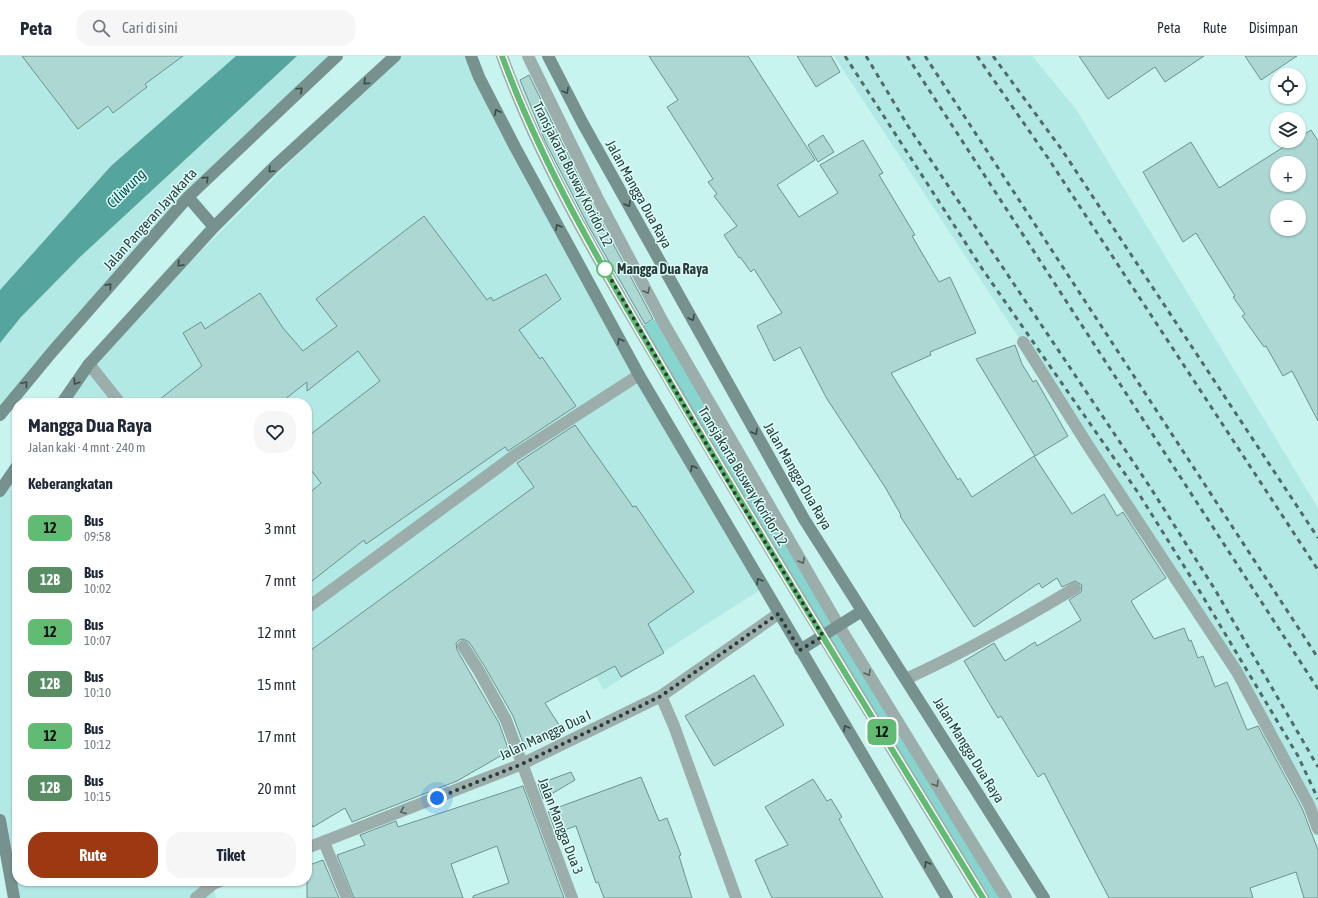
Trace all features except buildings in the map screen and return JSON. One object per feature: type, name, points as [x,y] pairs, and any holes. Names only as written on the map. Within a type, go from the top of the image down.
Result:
[{"type":"main road","name":"Jalan Pangeran Jayakarta","points":[[14,398],[52,352],[188,197],[337,56]]},
{"type":"main road","points":[[65,398],[89,364],[214,227],[275,166],[395,56]]},
{"type":"main road","points":[[471,56],[479,77],[515,147],[639,375],[778,614],[947,898]]},
{"type":"main road","name":"Jalan Mangga Dua Raya","points":[[548,56],[586,129],[804,519],[1044,898]]},
{"type":"main road","points":[[188,197],[214,227]]},
{"type":"main road","name":"Jalan Pangeran Jayakarta","points":[[0,415],[12,400]]},
{"type":"main road","points":[[0,491],[12,473]]},
{"type":"main road","points":[[800,650],[862,611]]},
{"type":"main road","points":[[0,820],[14,898]]},
{"type":"street","name":"Transjakarta Busway Koridor 12","points":[[502,56],[531,125],[568,202],[638,328],[733,490],[983,898]]},
{"type":"street","points":[[528,56],[596,197],[663,322],[839,626],[1006,898]]},
{"type":"street","points":[[1023,342],[1237,672],[1309,805],[1318,829]]},
{"type":"street","points":[[89,364],[116,398]]},
{"type":"street","points":[[312,604],[515,455],[639,375]]},
{"type":"street","points":[[906,679],[964,652],[1075,588]]},
{"type":"street","name":"Jalan Mangga Dua I","points":[[312,846],[522,764],[661,696],[778,614]]},
{"type":"street","name":"Jalan Mangga Dua 3","points":[[463,646],[479,671],[506,720],[572,898]]},
{"type":"street","points":[[661,696],[674,726],[736,898]]},
{"type":"street","points":[[324,842],[347,898]]},
{"type":"street","points":[[196,898],[211,886]]},
{"type":"shaded area","points":[[0,56],[337,56],[251,136],[52,352],[18,398],[12,398],[12,406],[0,422]]},
{"type":"shaded area","points":[[395,56],[474,56],[515,147],[763,588],[604,690],[521,552],[312,704],[312,398],[65,398],[89,364]]},
{"type":"shaded area","points":[[834,56],[1032,56],[1076,109],[1318,508],[1318,811],[1118,489]]},
{"type":"shaded area","points":[[659,317],[1006,898],[982,898],[639,328]]},
{"type":"shaded area","points":[[12,473],[12,886],[213,886],[216,898],[14,898],[0,821],[0,491]]},
{"type":"water","name":"Ciliwung","points":[[236,56],[297,56],[80,257],[21,317],[0,343],[0,290],[111,166]]},
{"type":"railway","points":[[845,56],[983,270],[1139,494],[1202,595],[1298,756],[1318,799]]},
{"type":"railway","points":[[866,56],[908,126],[1150,487],[1214,588],[1318,767]]},
{"type":"railway","points":[[907,56],[1318,689]]},
{"type":"railway","points":[[925,56],[1318,658]]},
{"type":"railway","points":[[977,56],[1048,158],[1318,570]]},
{"type":"railway","points":[[993,56],[1062,150],[1318,538]]},
{"type":"bus line","name":"12","points":[[502,56],[534,132],[568,202],[638,328],[733,490],[983,898]]},
{"type":"place","name":"Mangga Dua Raya","points":[[605,269]]},
{"type":"route","points":[[437,798],[522,764],[661,696],[778,614],[800,650],[823,636],[733,490],[605,269]]}]
